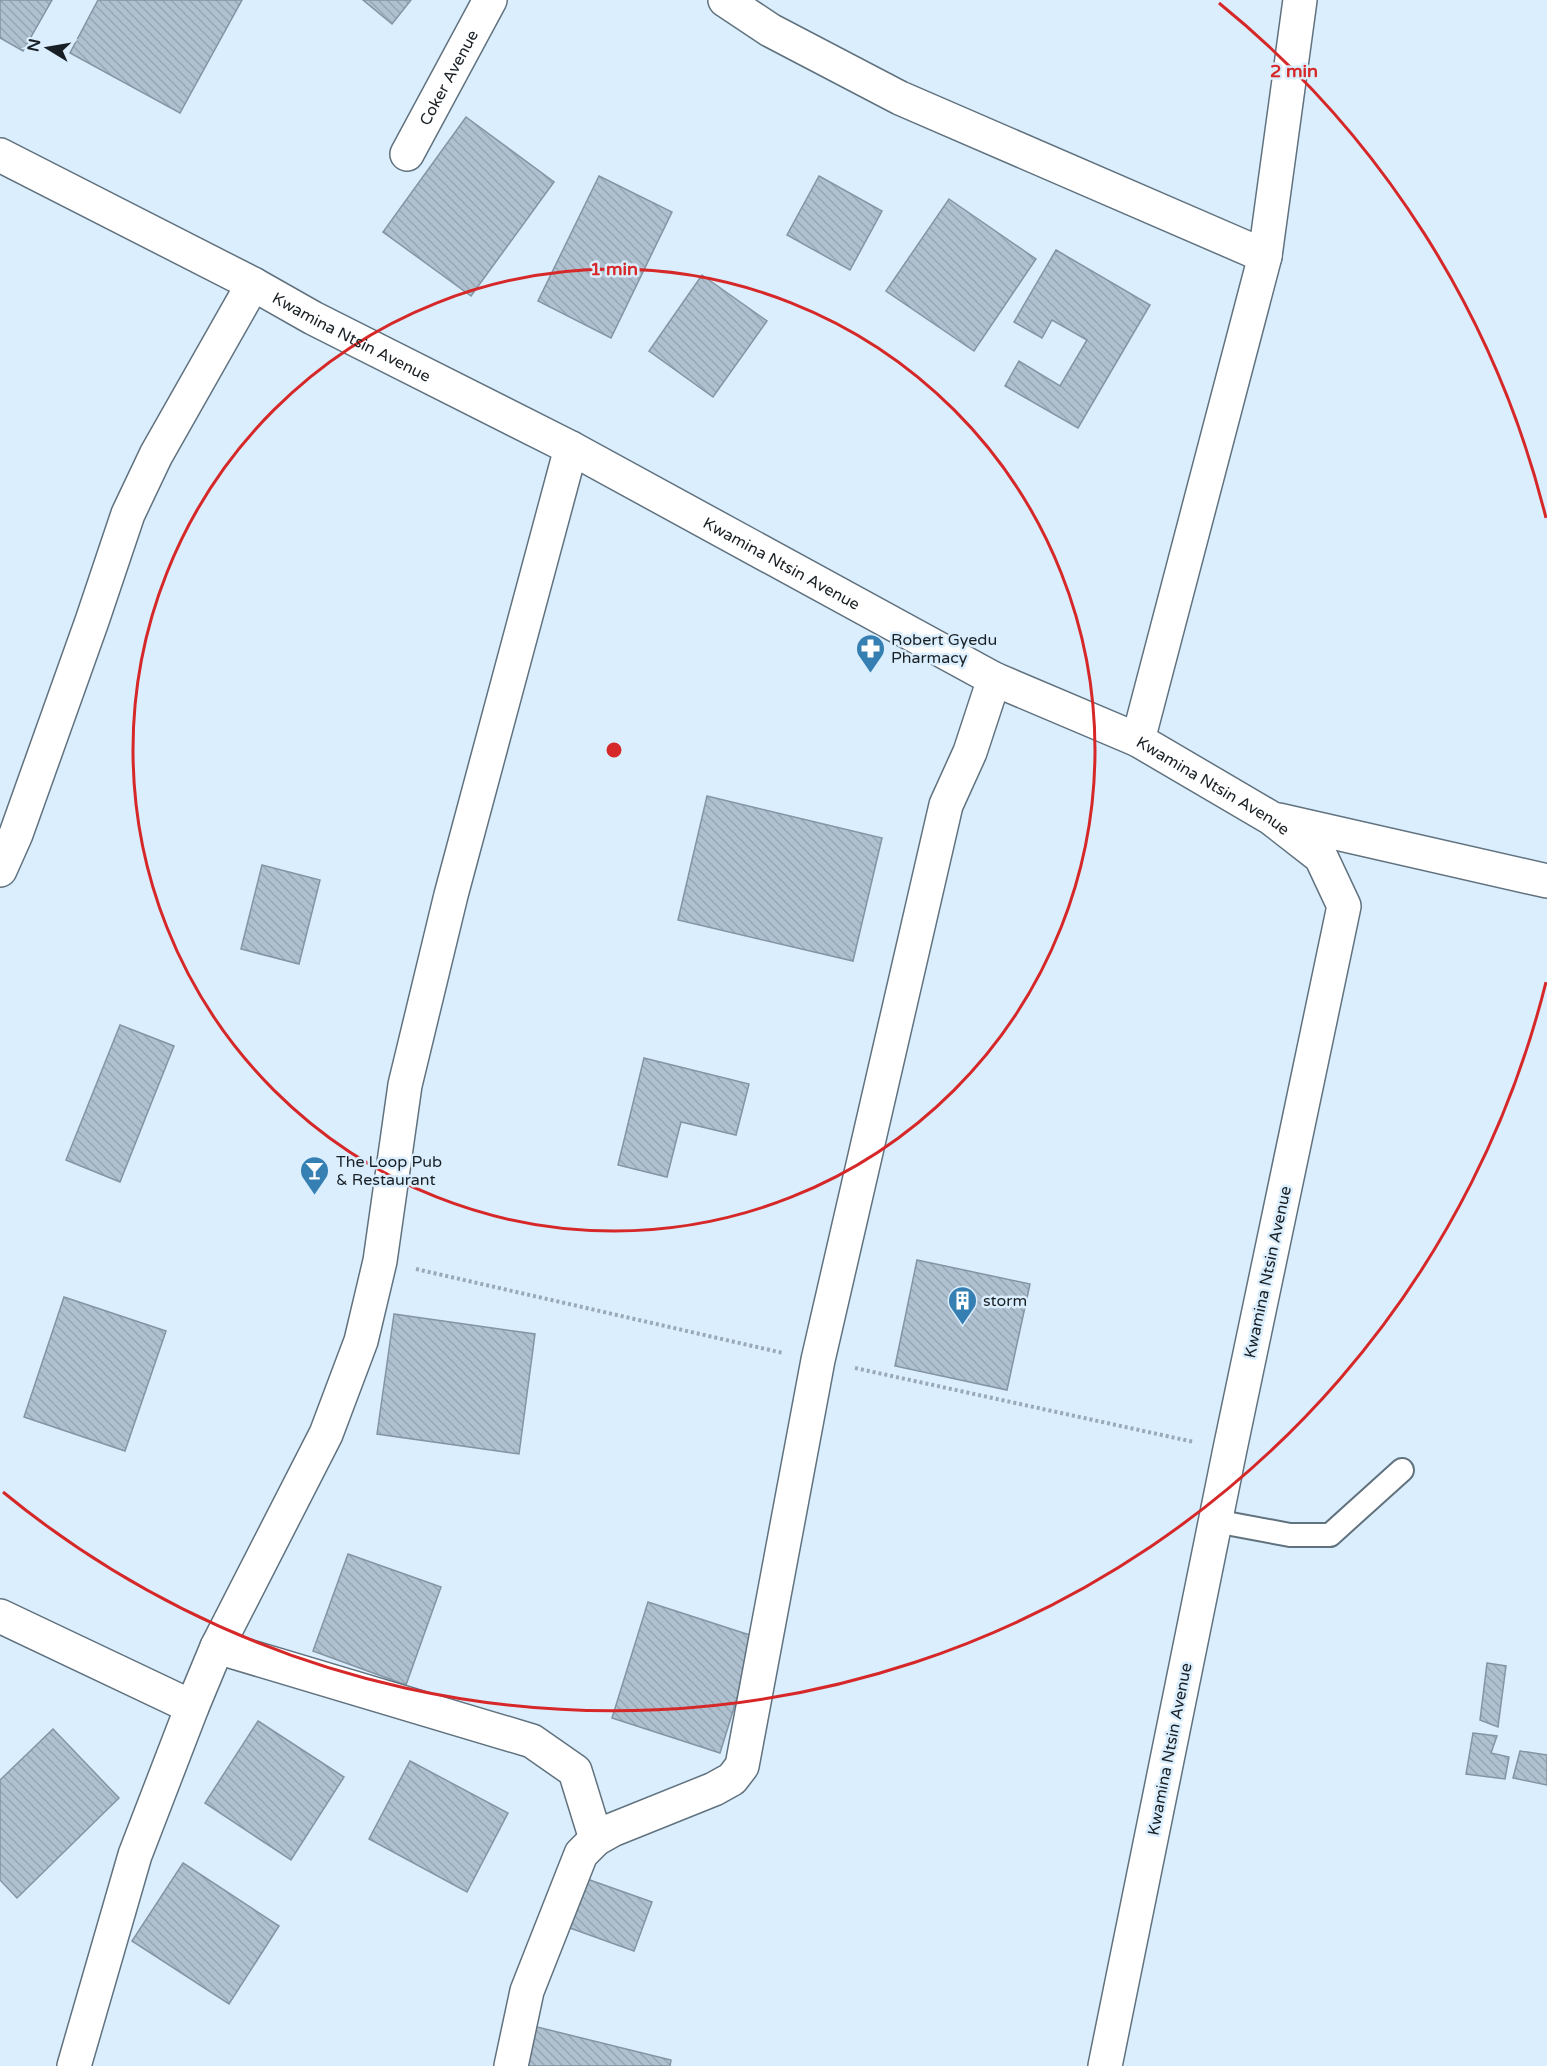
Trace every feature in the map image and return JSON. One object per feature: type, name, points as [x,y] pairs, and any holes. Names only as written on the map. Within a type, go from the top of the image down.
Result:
[{"type":"street","name":"Coker Avenue","points":[[407,154],[490,0]]},
{"type":"street","points":[[725,0],[770,30],[900,98],[1265,256]]},
{"type":"street","points":[[1138,740],[1265,256],[1300,0]]},
{"type":"street","name":"Kwamina Ntsin Avenue","points":[[0,155],[253,284],[313,318],[572,448],[994,679],[1138,740],[1271,818],[1321,857],[1344,906],[1215,1521],[1105,2066]]},
{"type":"street","points":[[0,870],[16,834],[128,514],[156,455],[253,284]]},
{"type":"street","points":[[74,2066],[135,1855],[192,1707],[217,1647],[326,1434],[361,1341],[380,1261],[405,1085],[451,895],[572,448]]},
{"type":"street","points":[[511,2066],[527,1991],[581,1854],[596,1839],[612,1830],[714,1789],[732,1779],[742,1766],[818,1360],[946,805],[970,752],[994,679]]},
{"type":"street","points":[[1271,818],[1547,880]]},
{"type":"street","points":[[0,1616],[192,1707]]},
{"type":"street","points":[[217,1647],[532,1741],[575,1772],[596,1839]]},
{"type":"lane","points":[[1215,1521],[1290,1535],[1330,1535],[1402,1470]]},
{"type":"path","points":[[380,1261],[818,1360],[1230,1449]]},
{"type":"building","points":[[0,0],[52,0],[23,51],[0,38]]},
{"type":"building","points":[[98,0],[242,0],[180,113],[70,53]]},
{"type":"building","points":[[363,0],[411,0],[392,24]]},
{"type":"building","points":[[466,117],[554,182],[471,296],[383,232]]},
{"type":"building","points":[[599,176],[672,212],[611,338],[538,301]]},
{"type":"building","points":[[819,176],[882,211],[850,270],[787,235]]},
{"type":"building","points":[[949,199],[1036,259],[974,351],[886,291]]},
{"type":"building","points":[[1056,250],[1150,305],[1078,428],[1005,386],[1019,361],[1060,386],[1087,340],[1052,320],[1042,338],[1014,322]]},
{"type":"building","points":[[702,275],[767,321],[713,397],[649,351]]},
{"type":"building","points":[[707,796],[882,838],[853,961],[678,920]]},
{"type":"building","points":[[262,865],[320,880],[299,964],[241,949]]},
{"type":"building","points":[[120,1025],[174,1046],[120,1182],[66,1160]]},
{"type":"building","points":[[644,1058],[749,1084],[736,1135],[681,1122],[667,1177],[618,1165]]},
{"type":"building","name":"storm","points":[[917,1260],[1030,1284],[1007,1390],[895,1366]]},
{"type":"building","points":[[64,1297],[166,1331],[125,1451],[24,1417]]},
{"type":"building","points":[[394,1314],[535,1334],[519,1454],[377,1434]]},
{"type":"building","points":[[348,1554],[441,1587],[406,1685],[313,1651]]},
{"type":"building","points":[[648,1602],[756,1637],[720,1753],[612,1718]]},
{"type":"building","points":[[1487,1663],[1506,1666],[1498,1727],[1480,1720]]},
{"type":"building","points":[[258,1721],[344,1777],[291,1860],[205,1803]]},
{"type":"building","points":[[53,1729],[119,1798],[17,1898],[0,1880],[0,1780]]},
{"type":"building","points":[[1473,1733],[1497,1736],[1491,1753],[1509,1757],[1505,1779],[1466,1774]]},
{"type":"building","points":[[1520,1751],[1547,1755],[1547,1785],[1513,1778]]},
{"type":"building","points":[[410,1761],[508,1813],[467,1892],[369,1839]]},
{"type":"building","points":[[183,1863],[279,1926],[229,2004],[132,1941]]},
{"type":"building","points":[[587,1879],[652,1902],[634,1951],[570,1928]]},
{"type":"building","points":[[529,2025],[671,2060],[670,2066],[519,2066]]},
{"type":"place","name":"Robert Gyedu Pharmacy","points":[[870,674]]},
{"type":"place","name":"The Loop Pub & Restaurant","points":[[315,1196]]},
{"type":"place","name":"storm","points":[[962,1326]]}]
